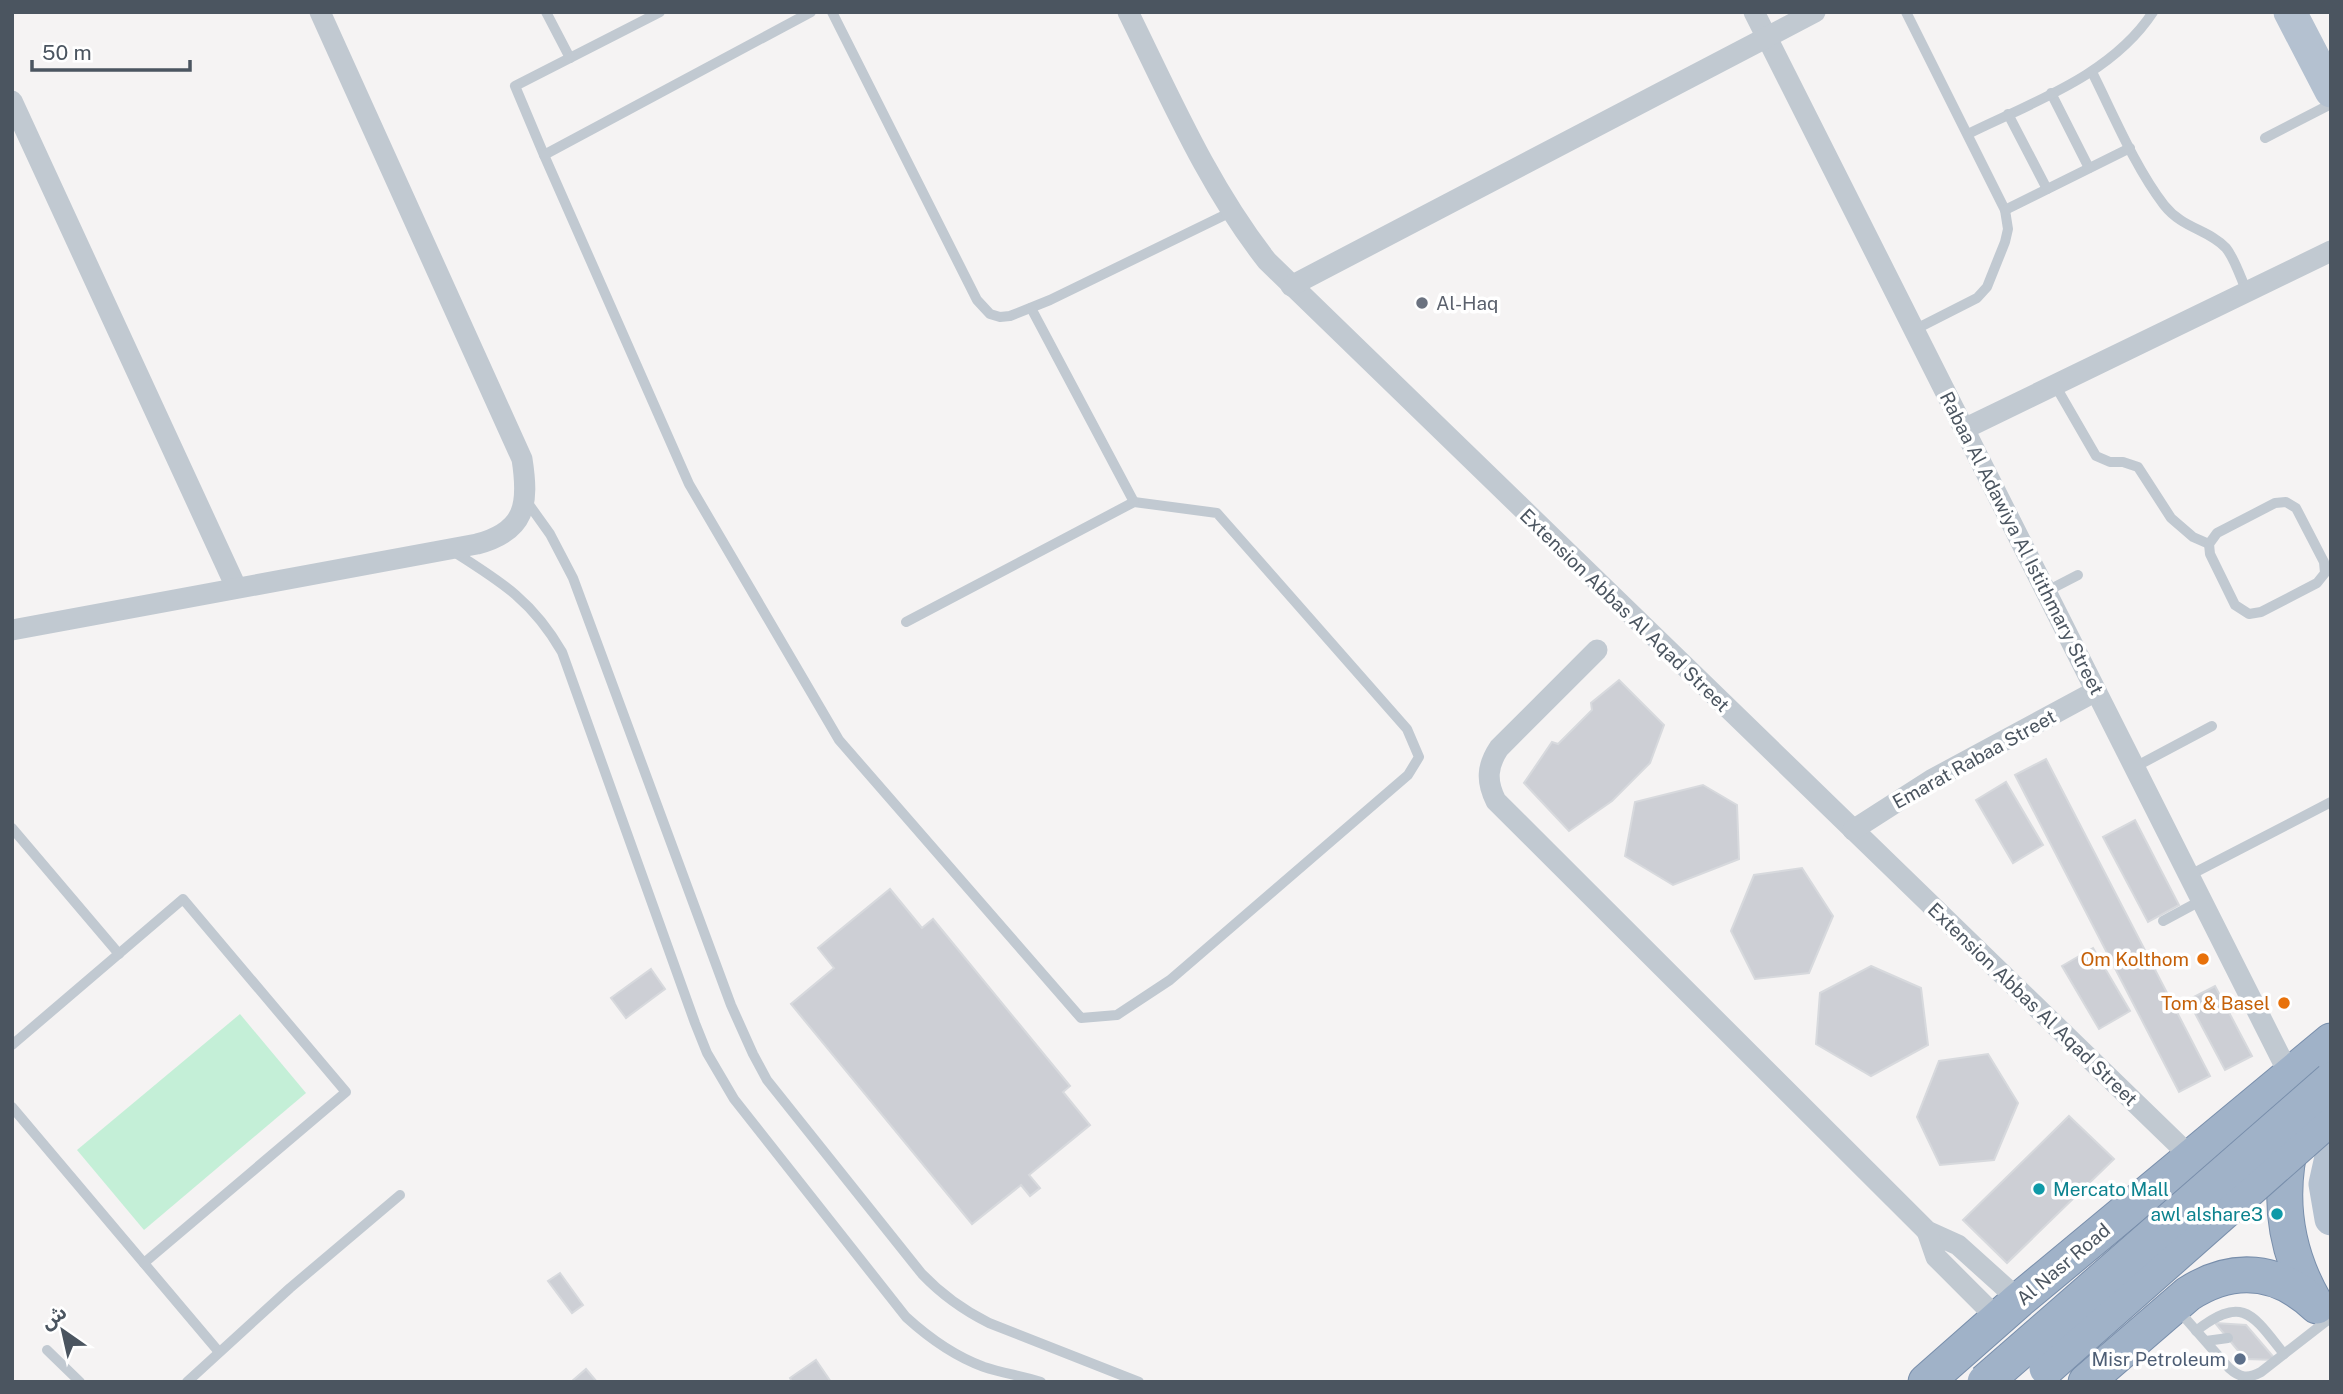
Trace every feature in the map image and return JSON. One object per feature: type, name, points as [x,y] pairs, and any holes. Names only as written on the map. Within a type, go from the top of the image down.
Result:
[{"type":"highway","name":"Al Nasr Road","points":[[1926,1382],[2008,1309],[2331,1041]]},
{"type":"highway","points":[[2326,1315],[2306,1287],[2290,1245],[2285,1223],[2285,1176],[2295,1129],[2331,1072]]},
{"type":"highway","points":[[1986,1382],[2331,1080]]},
{"type":"highway","points":[[2031,1382],[2331,1117]]},
{"type":"highway","points":[[2100,1233],[2114,1227],[2136,1226],[2157,1232],[2169,1240],[2185,1265],[2186,1310]]},
{"type":"highway","points":[[2086,1382],[2186,1310],[2203,1284],[2220,1278],[2255,1275],[2289,1284],[2326,1315]]},
{"type":"main road","points":[[2300,16],[2331,91]]},
{"type":"main road","points":[[2331,1157],[2325,1184],[2331,1219]]},
{"type":"street","points":[[12,631],[495,539],[511,528],[523,513],[525,498],[522,458],[320,12]]},
{"type":"street","name":"Extension Abbas Al Aqad Street","points":[[1128,12],[1209,175],[1231,212],[1267,261],[2190,1157]]},
{"type":"street","name":"Rabaa Al Adawiya Al Istithmary Street","points":[[1754,12],[2289,1074]]},
{"type":"street","points":[[1291,286],[1815,12]]},
{"type":"street","points":[[12,101],[236,587]]},
{"type":"street","points":[[1964,429],[2331,251]]},
{"type":"street","points":[[1597,650],[1495,754],[1488,774],[1489,789],[1496,801],[1927,1231],[1958,1245],[2008,1309]]},
{"type":"street","name":"Emarat Rabaa Street","points":[[1853,830],[1931,779],[2096,691]]},
{"type":"street","points":[[1927,1231],[1936,1257],[2008,1309]]},
{"type":"lane","points":[[546,12],[570,58]]},
{"type":"lane","points":[[660,12],[515,86],[689,484],[839,740],[1081,1018],[1117,1015],[1170,980],[1408,775],[1419,757],[1407,729],[1217,513],[1134,502],[906,622]]},
{"type":"lane","points":[[544,155],[811,12]]},
{"type":"lane","points":[[832,12],[976,300],[990,314],[1010,316],[1031,308],[1231,212]]},
{"type":"lane","points":[[1906,12],[2005,210],[2008,229],[1987,287],[1977,298],[1914,330]]},
{"type":"lane","points":[[1968,134],[2092,72],[2128,44],[2153,12]]},
{"type":"lane","points":[[2092,72],[2130,148],[2163,204],[2175,218],[2206,234],[2227,249],[2247,292]]},
{"type":"lane","points":[[2051,93],[2089,168]]},
{"type":"lane","points":[[2265,138],[2331,104]]},
{"type":"lane","points":[[2008,114],[2047,189]]},
{"type":"lane","points":[[2005,210],[2130,148]]},
{"type":"lane","points":[[1031,308],[1134,502]]},
{"type":"lane","points":[[2055,385],[2096,456],[2110,462],[2123,462],[2138,467],[2171,518],[2193,537],[2209,544]]},
{"type":"lane","points":[[525,498],[550,534],[573,578],[731,1005],[767,1080],[936,1289],[970,1314],[989,1323],[1139,1382]]},
{"type":"lane","points":[[2276,502],[2286,502],[2296,508],[2323,562],[2325,573],[2317,583],[2261,612],[2249,614],[2235,605],[2210,554],[2209,544],[2217,533],[2276,502]]},
{"type":"lane","points":[[448,549],[497,579],[528,604],[562,652],[695,1023],[707,1053],[734,1099],[906,1317],[925,1335],[965,1359],[993,1370],[1041,1382]]},
{"type":"lane","points":[[2046,591],[2078,575]]},
{"type":"lane","points":[[2135,767],[2213,726]]},
{"type":"lane","points":[[2190,875],[2331,802]]},
{"type":"lane","points":[[12,828],[119,954]]},
{"type":"lane","points":[[12,1045],[183,899],[346,1092],[144,1263]]},
{"type":"lane","points":[[2163,921],[2202,900]]},
{"type":"lane","points":[[12,1107],[219,1352]]},
{"type":"lane","points":[[187,1382],[290,1288],[400,1195]]},
{"type":"lane","points":[[2186,1310],[2214,1317],[2233,1311],[2252,1317],[2284,1354]]},
{"type":"lane","points":[[2186,1310],[2206,1341],[2238,1376],[2250,1378],[2284,1354],[2326,1315]]},
{"type":"lane","points":[[2253,1335],[2267,1333]]},
{"type":"lane","points":[[2206,1341],[2228,1338]]},
{"type":"lane","points":[[47,1350],[80,1382]]},
{"type":"green space","points":[[240,1014],[306,1093],[144,1230],[77,1150]]},
{"type":"building","points":[[1619,680],[1664,725],[1650,763],[1612,801],[1569,831],[1524,783],[1552,742],[1558,744],[1592,710],[1591,703]]},
{"type":"building","points":[[2046,759],[2210,1076],[2179,1092],[2015,775]]},
{"type":"building","points":[[2006,782],[2043,845],[2013,863],[1976,800]]},
{"type":"building","points":[[1703,785],[1737,805],[1739,859],[1673,885],[1625,856],[1635,802]]},
{"type":"building","points":[[2135,820],[2179,905],[2148,922],[2103,837]]},
{"type":"building","points":[[1802,868],[1833,916],[1809,973],[1755,979],[1731,931],[1754,875]]},
{"type":"building","points":[[890,889],[922,928],[933,919],[1070,1086],[1063,1092],[1090,1125],[1029,1175],[1040,1188],[1030,1196],[1021,1185],[972,1224],[791,1004],[834,968],[818,948]]},
{"type":"building","points":[[2093,948],[2130,1011],[2099,1029],[2062,966]]},
{"type":"building","points":[[1871,966],[1921,988],[1928,1045],[1871,1076],[1816,1044],[1820,993]]},
{"type":"building","points":[[651,969],[665,989],[626,1018],[611,998]]},
{"type":"building","points":[[2215,986],[2252,1056],[2225,1070],[2188,1000]]},
{"type":"building","points":[[1988,1054],[2018,1103],[1994,1160],[1940,1165],[1917,1117],[1939,1061]]},
{"type":"building","name":"Mercato Mall","points":[[2069,1116],[2114,1159],[2007,1263],[1963,1220]]},
{"type":"building","points":[[560,1273],[583,1305],[572,1313],[548,1281]]},
{"type":"building","points":[[2215,1323],[2246,1325],[2276,1360],[2245,1359]]},
{"type":"building","points":[[816,1360],[831,1382],[792,1382],[790,1378]]},
{"type":"building","points":[[586,1369],[597,1382],[571,1382]]},
{"type":"place","name":"Al-Haq","points":[[1422,303]]},
{"type":"place","name":"Om Kolthom","points":[[2203,959]]},
{"type":"place","name":"Tom & Basel","points":[[2284,1003]]},
{"type":"place","name":"Mercato Mall","points":[[2039,1189]]},
{"type":"place","name":"awl alshare3","points":[[2277,1214]]},
{"type":"place","name":"Misr Petroleum","points":[[2240,1359]]}]
